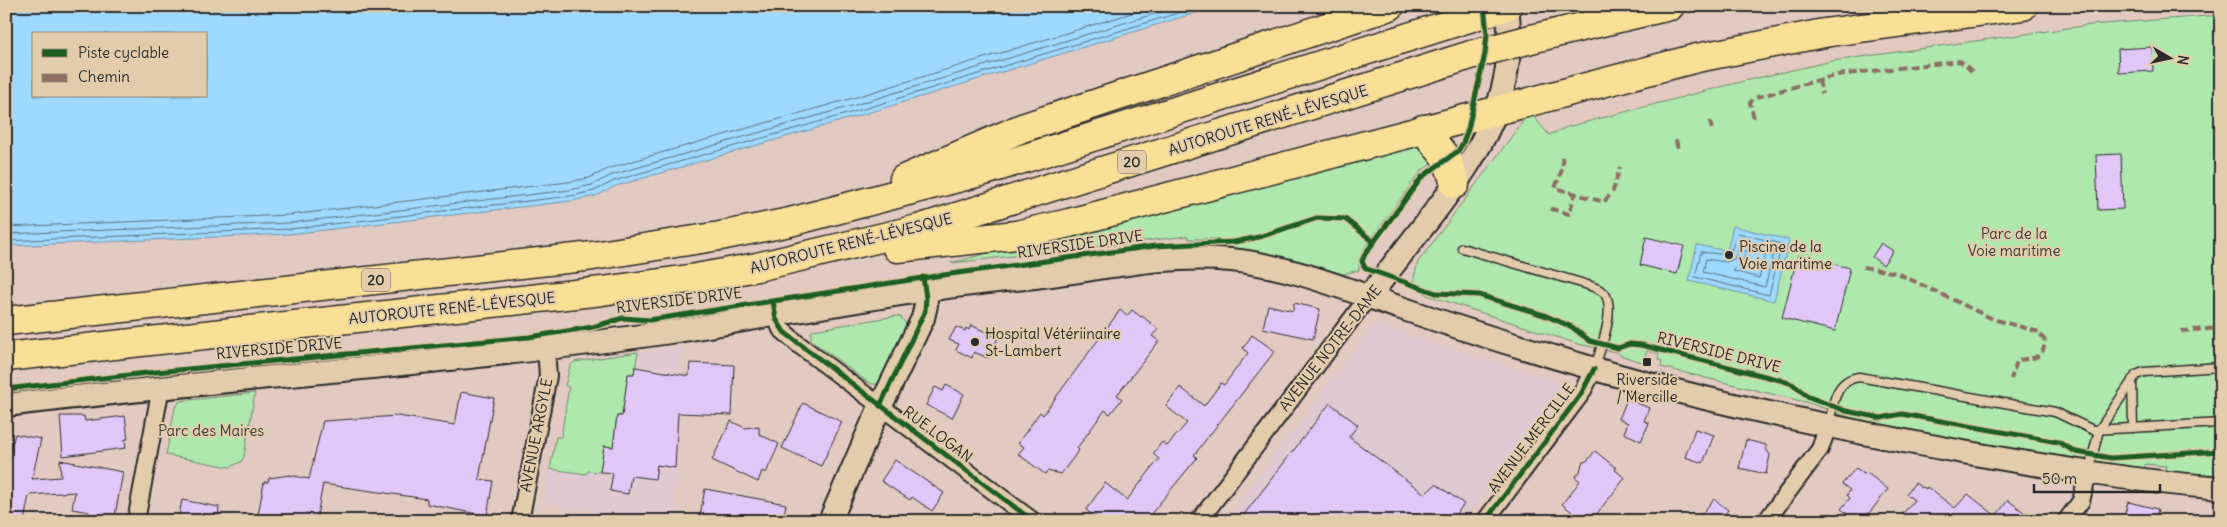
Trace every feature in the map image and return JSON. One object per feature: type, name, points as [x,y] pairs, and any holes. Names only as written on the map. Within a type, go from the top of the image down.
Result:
[{"type":"highway","points":[[820,215],[1022,128],[1390,6]]},
{"type":"highway","name":"20","points":[[6,321],[594,256],[720,236],[820,215],[988,170],[1507,6]]},
{"type":"highway","name":"AUTOROUTE RENÉ-LÉVESQUE","points":[[6,357],[602,291],[696,278],[786,260],[873,241],[960,216],[1474,54],[1670,6]]},
{"type":"highway","points":[[786,260],[1016,235],[1661,66],[1740,48],[1879,25],[2023,6]]},
{"type":"highway","points":[[1423,129],[1447,159],[1456,184]]},
{"type":"street","name":"AVENUE NOTRE-DAME","points":[[1199,521],[1456,184],[1480,147],[1496,110],[1509,54],[1507,6]]},
{"type":"street","name":"RIVERSIDE DRIVE","points":[[6,405],[161,387],[546,349],[775,315],[925,290],[1154,262],[1208,258],[1249,262],[1283,269],[1487,336],[1594,369],[1701,398],[1828,426],[2088,473],[2221,488]]},
{"type":"street","points":[[830,521],[880,406],[923,318],[926,305],[925,290]]},
{"type":"street","name":"RUE LOGAN","points":[[775,315],[784,332],[1033,521]]},
{"type":"street","name":"AVENUE ARGYLE","points":[[520,521],[548,376],[546,349]]},
{"type":"street","name":"AVENUE MERCILLE","points":[[1485,521],[1581,394],[1594,369]]},
{"type":"street","points":[[136,521],[161,387]]},
{"type":"street","points":[[1766,521],[1820,449],[1828,426]]},
{"type":"street","points":[[2066,521],[2080,502],[2088,473]]},
{"type":"lane","points":[[1462,248],[1594,286],[1603,292],[1608,301],[1608,317],[1594,369]]},
{"type":"lane","points":[[2088,473],[2099,430],[2132,379],[2144,372],[2221,367]]},
{"type":"lane","points":[[1828,426],[1840,387],[1847,380],[1859,377],[2055,412],[2089,429],[2221,423]]},
{"type":"lane","points":[[2132,379],[2133,428]]},
{"type":"shaded area","points":[[1374,324],[1566,385],[1463,521],[1225,521]]},
{"type":"shaded area","points":[[682,346],[675,521],[647,521],[545,503],[573,362]]},
{"type":"green space","name":"Parc de la Voie maritime","points":[[2221,15],[2221,477],[2165,472],[2166,466],[2145,464],[2145,469],[1994,446],[1860,421],[1809,403],[1661,367],[1662,361],[1658,360],[1659,354],[1647,351],[1642,362],[1622,356],[1616,352],[1578,344],[1427,295],[1418,288],[1414,278],[1418,262],[1530,112],[1549,135],[1567,127],[1744,81],[1832,61],[2090,25]]},
{"type":"green space","points":[[1394,145],[1420,146],[1435,161],[1421,171],[1365,247],[1359,259],[1359,270],[1343,274],[1270,254],[1221,247],[1220,239],[1189,239],[1188,236],[951,263]]},
{"type":"green space","points":[[896,316],[901,317],[907,326],[879,384],[872,384],[866,381],[811,340],[811,332],[813,330]]},
{"type":"green space","points":[[638,352],[634,374],[628,374],[622,416],[617,416],[613,447],[604,446],[600,472],[588,471],[586,474],[550,469],[556,437],[561,437],[569,387],[565,386],[570,366],[574,362]]},
{"type":"green space","name":"Parc des Maires","points":[[255,393],[244,456],[241,462],[230,467],[166,455],[175,408],[180,401]]},
{"type":"water","points":[[6,6],[1218,6],[858,116],[616,186],[596,196],[572,201],[290,234],[6,246]]},
{"type":"water","points":[[1733,226],[1789,240],[1774,301],[1689,281],[1697,245],[1727,251]]},
{"type":"building","points":[[2152,47],[2153,71],[2119,73],[2118,49]]},
{"type":"building","points":[[2121,154],[2123,209],[2098,210],[2096,155]]},
{"type":"building","points":[[1646,237],[1684,246],[1677,274],[1640,265]]},
{"type":"building","points":[[1881,243],[1893,251],[1883,265],[1872,257]]},
{"type":"building","points":[[1798,255],[1850,268],[1835,331],[1782,318]]},
{"type":"building","points":[[1294,303],[1320,309],[1313,339],[1263,328],[1268,305],[1293,311]]},
{"type":"building","points":[[1120,310],[1127,316],[1132,310],[1142,316],[1158,329],[1152,336],[1159,341],[1117,395],[1122,399],[1110,414],[1105,410],[1077,448],[1079,450],[1061,474],[1047,471],[1045,474],[1018,454],[1024,447],[1018,443],[1040,412],[1043,415]]},
{"type":"building","name":"Hospital Vétériinaire St-Lambert","points":[[971,325],[998,338],[988,358],[974,352],[972,358],[956,350],[959,344],[949,340],[956,327],[965,331],[966,328],[969,330]]},
{"type":"building","points":[[1252,335],[1275,351],[1194,455],[1197,458],[1145,521],[1101,521],[1086,510],[1105,483],[1127,500],[1159,459],[1153,454],[1162,442],[1167,446],[1187,423],[1166,406],[1180,387],[1204,406],[1221,383],[1224,385],[1248,353],[1243,348]]},
{"type":"building","points":[[690,363],[734,365],[732,415],[678,413],[675,468],[657,465],[655,479],[631,476],[628,494],[610,491],[613,473],[600,472],[604,446],[613,447],[617,416],[622,416],[628,374],[634,374],[635,367],[689,376]]},
{"type":"building","points":[[946,385],[964,394],[952,418],[926,405],[935,387],[943,391]]},
{"type":"building","points":[[461,392],[494,398],[479,479],[493,481],[487,516],[427,504],[427,499],[323,484],[316,521],[257,521],[264,482],[268,482],[269,478],[290,475],[309,479],[323,421],[398,416],[455,425]]},
{"type":"building","points":[[1627,399],[1649,408],[1644,421],[1649,423],[1641,441],[1624,433],[1628,423],[1619,419]]},
{"type":"building","points":[[803,403],[842,422],[821,466],[782,448]]},
{"type":"building","points":[[1330,403],[1358,425],[1349,437],[1425,494],[1436,484],[1464,504],[1451,521],[1239,521]]},
{"type":"building","points":[[60,416],[84,416],[85,421],[125,416],[128,439],[125,439],[126,448],[63,456]]},
{"type":"building","points":[[731,421],[745,428],[759,426],[759,434],[779,444],[766,473],[762,471],[758,482],[712,460]]},
{"type":"building","points":[[1695,429],[1714,435],[1703,463],[1685,457]]},
{"type":"building","points":[[15,434],[41,439],[32,479],[61,477],[60,460],[123,472],[114,521],[88,521],[89,512],[72,509],[75,492],[29,495],[24,521],[6,521],[6,473],[11,442],[13,442]]},
{"type":"building","points":[[1746,440],[1766,445],[1770,455],[1766,474],[1739,468]]},
{"type":"building","points":[[1595,451],[1625,478],[1591,521],[1583,521],[1562,504],[1580,481],[1575,477],[1580,472],[1582,463],[1588,460]]},
{"type":"building","points":[[895,460],[944,493],[932,511],[912,497],[910,500],[881,481]]},
{"type":"building","points":[[1856,468],[1864,474],[1866,472],[1888,489],[1863,521],[1856,521],[1841,509],[1850,498],[1847,495],[1850,490],[1842,484]]},
{"type":"building","points":[[1915,483],[1922,488],[1926,489],[1927,487],[1955,508],[1968,494],[1996,516],[2008,500],[2035,521],[1911,521],[1902,515],[1914,500],[1906,494]]},
{"type":"building","points":[[705,489],[786,504],[783,521],[699,521]]},
{"type":"building","points":[[1714,499],[1728,510],[1719,521],[1696,521]]},
{"type":"building","points":[[182,500],[219,507],[218,521],[178,521]]},
{"type":"building","points":[[2128,502],[2158,509],[2155,521],[2123,521]]},
{"type":"marked path","points":[[1754,118],[1750,103],[1754,98],[1837,75],[1960,61],[1975,74]]},
{"type":"marked path","points":[[1819,80],[1822,94]]},
{"type":"marked path","points":[[1710,121],[1712,130]]},
{"type":"marked path","points":[[1676,140],[1678,150]]},
{"type":"marked path","points":[[1562,157],[1563,167],[1555,188],[1604,202],[1613,191],[1620,167]]},
{"type":"marked path","points":[[1551,211],[1552,209],[1569,214],[1575,194]]},
{"type":"marked path","points":[[1863,267],[1897,273],[1993,319],[2039,332],[2045,341],[2042,353],[2039,356],[2017,361],[2011,379]]},
{"type":"marked path","points":[[2181,331],[2221,328]]},
{"type":"cycle path","points":[[1484,6],[1487,34],[1485,54],[1463,143],[1458,151],[1422,177],[1365,254],[1362,261],[1367,269],[1436,293],[1479,295],[1544,315],[1572,327],[1590,341],[1618,348],[1630,344],[1641,345],[1780,380],[1792,384],[1809,397],[1846,411],[1881,418],[1902,414],[2058,442],[2076,452],[2111,458],[2221,451]]},
{"type":"cycle path","points":[[6,389],[156,372],[529,337],[593,327],[623,318],[649,320],[936,276],[1155,246],[1234,242],[1259,237],[1317,218],[1345,219],[1374,242]]},
{"type":"cycle path","points":[[880,406],[925,311],[926,298],[923,277]]},
{"type":"cycle path","points":[[773,301],[776,319],[784,332],[1033,521]]},
{"type":"cycle path","points":[[1485,521],[1581,394],[1594,369]]},
{"type":"place","name":"Piscine de la Voie maritime","points":[[1729,255]]},
{"type":"place","name":"Hospital Vétériinaire St-Lambert","points":[[975,342]]},
{"type":"place","name":"Riverside / Mercille","points":[[1647,362]]}]
